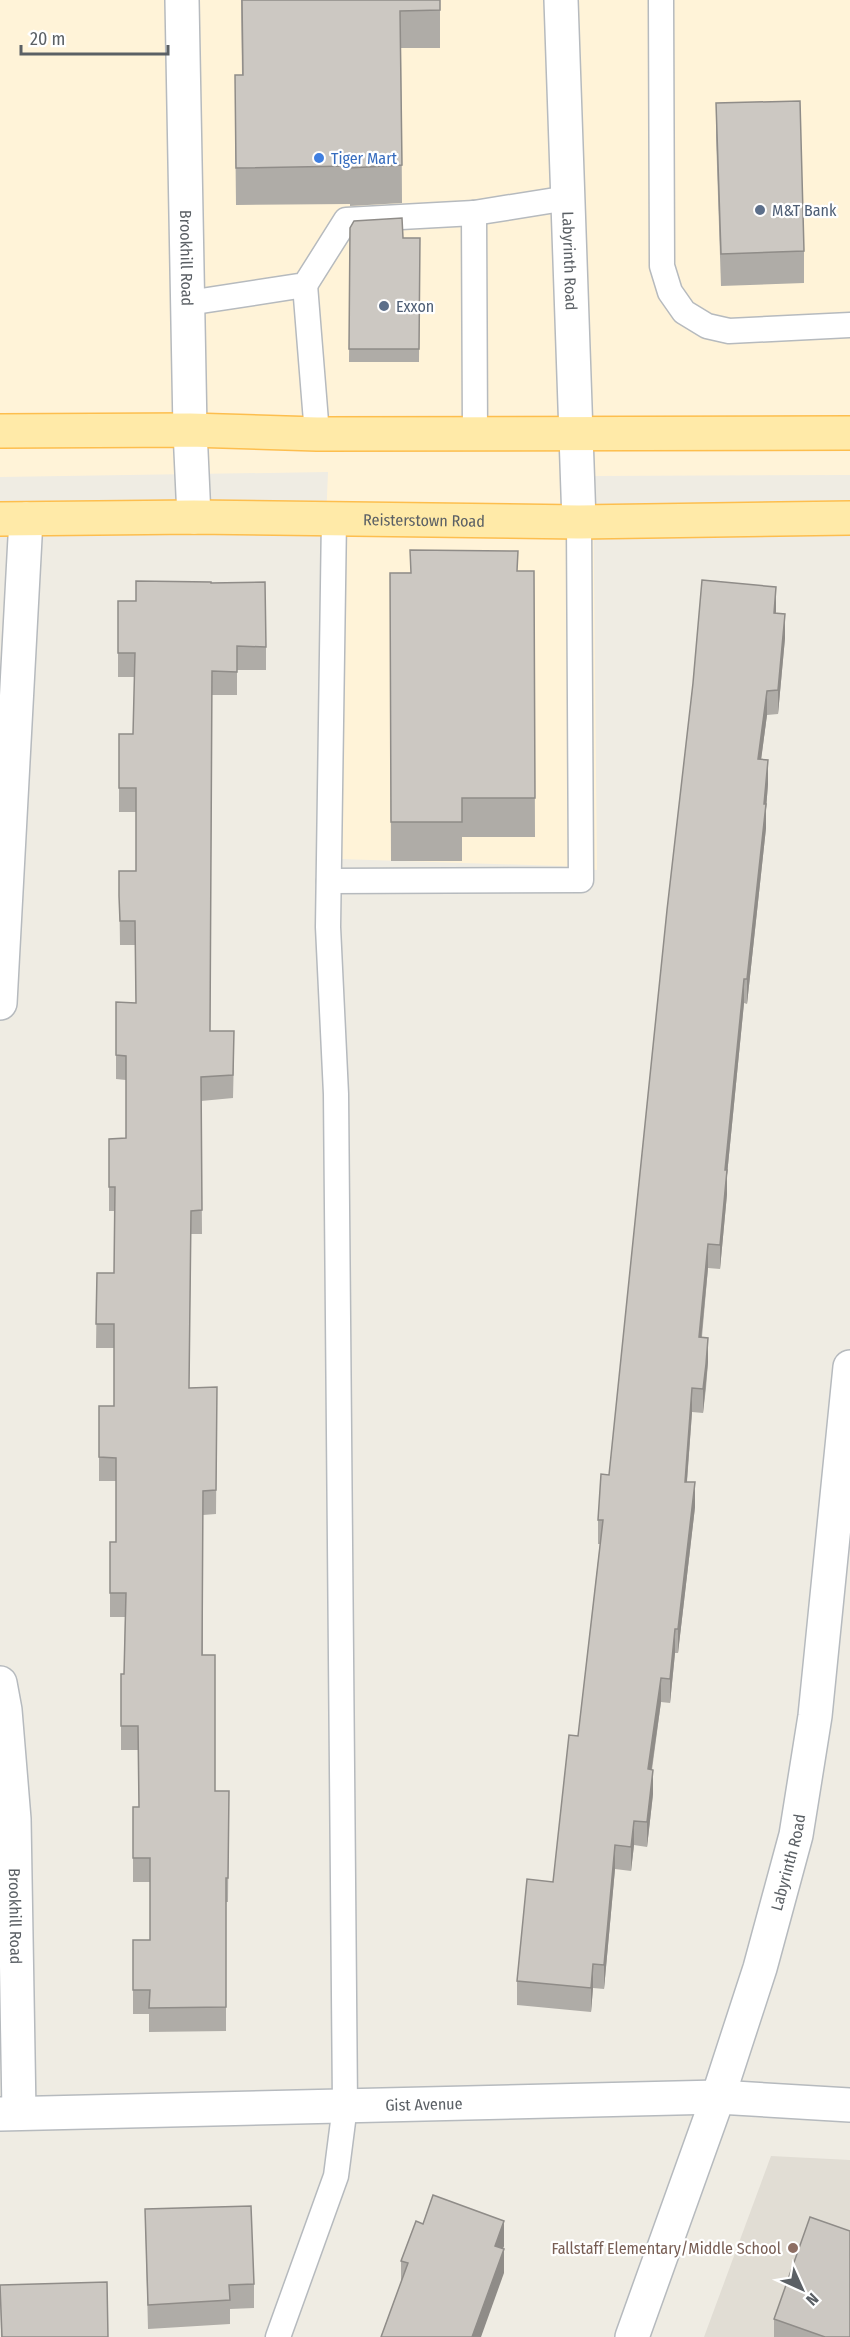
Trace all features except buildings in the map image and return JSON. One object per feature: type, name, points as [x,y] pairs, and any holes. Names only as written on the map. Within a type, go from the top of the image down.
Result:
[{"type":"main road","points":[[0,431],[190,430],[317,434],[850,434]]},
{"type":"main road","name":"Reisterstown Road","points":[[13,519],[194,517],[579,522],[850,518]]},
{"type":"street","name":"Brookhill Road","points":[[182,0],[190,430],[194,517]]},
{"type":"street","name":"Labyrinth Road","points":[[561,0],[579,522]]},
{"type":"street","points":[[0,1004],[13,519]]},
{"type":"street","name":"Labyrinth Road","points":[[632,2337],[718,2097],[760,1968],[796,1835],[815,1716],[850,1366]]},
{"type":"street","name":"Brookhill Road","points":[[0,1683],[14,1819],[10,2113]]},
{"type":"street","name":"Gist Avenue","points":[[10,2113],[718,2097],[850,2104]]},
{"type":"lane","points":[[662,0],[662,266],[670,292],[684,312],[707,326],[729,331],[850,325]]},
{"type":"lane","points":[[317,434],[305,285],[346,220],[474,213],[568,198]]},
{"type":"lane","points":[[474,213],[475,434]]},
{"type":"lane","points":[[188,303],[305,285]]},
{"type":"lane","points":[[278,2337],[336,2176],[345,2106],[336,1094],[328,927],[334,518]]},
{"type":"lane","points":[[329,881],[581,880],[579,522]]},
{"type":"shaded area","points":[[0,0],[850,0],[850,475],[593,476],[597,870],[560,866],[340,859],[326,521],[328,472],[0,477]]},
{"type":"shaded area","name":"Fallstaff Elementary/Middle School","points":[[771,2156],[850,2160],[850,2337],[704,2337]]},
{"type":"place","name":"Tiger Mart","points":[[319,158]]},
{"type":"place","name":"M&T Bank","points":[[760,210]]},
{"type":"place","name":"Exxon","points":[[384,306]]},
{"type":"place","name":"Fallstaff Elementary/Middle School","points":[[793,2248]]}]
